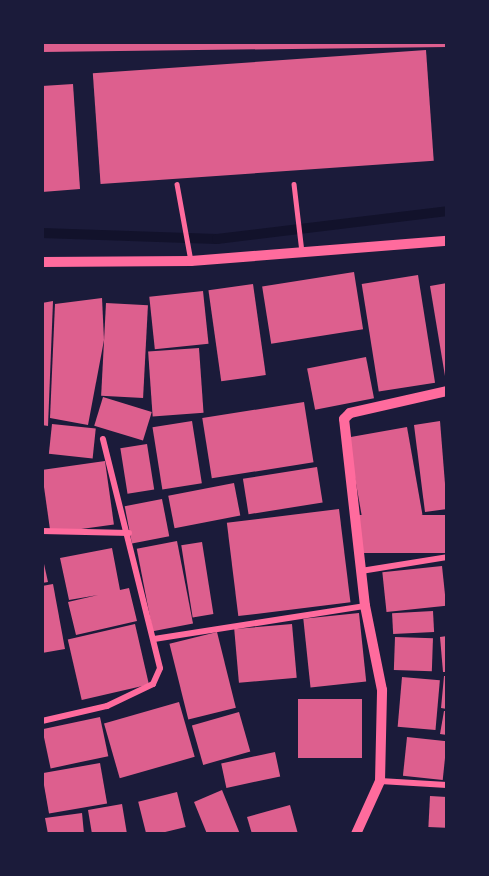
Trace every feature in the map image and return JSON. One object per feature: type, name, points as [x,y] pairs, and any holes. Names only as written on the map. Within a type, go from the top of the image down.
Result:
[{"type":"street","points":[[42,262],[191,261],[447,241]]},
{"type":"street","points":[[356,834],[380,781],[382,690],[365,606],[344,419],[350,413],[447,391]]},
{"type":"street","points":[[42,721],[108,706],[153,684],[160,668],[129,533],[103,440]]},
{"type":"street","points":[[42,531],[129,533]]},
{"type":"street","points":[[361,571],[447,557]]},
{"type":"street","points":[[154,639],[365,606]]},
{"type":"street","points":[[380,781],[447,785]]},
{"type":"lane","points":[[177,184],[191,261]]},
{"type":"lane","points":[[294,184],[302,252]]},
{"type":"building","points":[[42,42],[447,42],[447,47],[42,52]]},
{"type":"building","points":[[426,50],[434,161],[101,184],[93,73]]},
{"type":"building","points":[[73,84],[80,189],[42,192],[42,86]]},
{"type":"building","points":[[354,272],[363,329],[271,344],[262,287]]},
{"type":"building","points":[[418,275],[435,383],[379,392],[362,284]]},
{"type":"building","points":[[447,283],[447,382],[446,382],[430,286]]},
{"type":"building","points":[[253,284],[266,375],[221,381],[208,290]]},
{"type":"building","points":[[203,291],[209,344],[155,349],[149,297]]},
{"type":"building","points":[[102,298],[104,340],[88,425],[50,418],[55,304]]},
{"type":"building","points":[[53,301],[48,426],[42,425],[42,303]]},
{"type":"building","points":[[106,303],[148,305],[143,398],[101,396]]},
{"type":"building","points":[[199,348],[204,413],[153,416],[148,352]]},
{"type":"building","points":[[366,357],[374,398],[315,410],[307,368]]},
{"type":"building","points":[[103,397],[152,412],[143,441],[94,426]]},
{"type":"building","points":[[304,402],[314,462],[212,478],[202,418]]},
{"type":"building","points":[[192,421],[202,483],[162,489],[152,427]]},
{"type":"building","points":[[440,421],[447,509],[425,512],[414,425]]},
{"type":"building","points":[[52,424],[96,429],[93,458],[49,454]]},
{"type":"building","points":[[407,427],[422,515],[363,525],[348,437]]},
{"type":"building","points":[[147,444],[154,489],[128,494],[120,448]]},
{"type":"building","points":[[105,461],[114,524],[51,533],[42,470]]},
{"type":"building","points":[[317,467],[323,503],[249,514],[243,479]]},
{"type":"building","points":[[234,483],[240,515],[175,528],[168,496]]},
{"type":"building","points":[[162,499],[169,536],[132,544],[125,506]]},
{"type":"building","points":[[339,509],[350,602],[238,616],[227,523]]},
{"type":"building","points":[[359,515],[447,515],[447,553],[359,553]]},
{"type":"building","points":[[177,541],[193,623],[153,631],[137,549]]},
{"type":"building","points":[[202,542],[213,614],[193,617],[181,545]]},
{"type":"building","points":[[112,548],[120,590],[129,588],[137,621],[76,635],[68,602],[98,595],[69,600],[60,558]]},
{"type":"building","points":[[42,555],[48,582],[42,583]]},
{"type":"building","points":[[442,566],[446,606],[387,612],[382,572]]},
{"type":"building","points":[[53,584],[65,649],[42,653],[42,586]]},
{"type":"building","points":[[433,611],[434,632],[393,634],[392,613]]},
{"type":"building","points":[[359,613],[366,682],[311,687],[303,619]]},
{"type":"building","points":[[135,624],[149,684],[82,700],[68,640]]},
{"type":"building","points":[[292,624],[297,678],[239,683],[234,629]]},
{"type":"building","points":[[217,632],[236,708],[188,720],[169,644]]},
{"type":"building","points":[[447,636],[447,672],[443,672],[440,637]]},
{"type":"building","points":[[395,637],[433,638],[432,671],[394,670]]},
{"type":"building","points":[[444,676],[447,676],[447,709],[441,708]]},
{"type":"building","points":[[402,677],[440,680],[435,730],[398,727]]},
{"type":"building","points":[[298,699],[362,699],[362,758],[298,758]]},
{"type":"building","points":[[179,702],[195,757],[120,778],[104,723]]},
{"type":"building","points":[[444,711],[447,711],[447,735],[440,734]]},
{"type":"building","points":[[239,712],[250,751],[203,765],[192,726]]},
{"type":"building","points":[[100,717],[108,756],[51,768],[42,729]]},
{"type":"building","points":[[407,737],[447,741],[443,780],[403,776]]},
{"type":"building","points":[[275,752],[280,776],[226,788],[221,763]]},
{"type":"building","points":[[100,763],[107,803],[49,814],[42,773]]},
{"type":"building","points":[[222,790],[240,834],[207,834],[194,802]]},
{"type":"building","points":[[177,792],[186,827],[157,834],[146,834],[138,802]]},
{"type":"building","points":[[430,796],[447,797],[445,828],[428,827]]},
{"type":"building","points":[[122,804],[127,834],[92,834],[88,810]]},
{"type":"building","points":[[290,805],[298,834],[252,834],[247,817]]},
{"type":"building","points":[[82,813],[84,834],[48,834],[45,818]]},
{"type":"waterway","points":[[42,233],[217,239],[447,211]]}]
